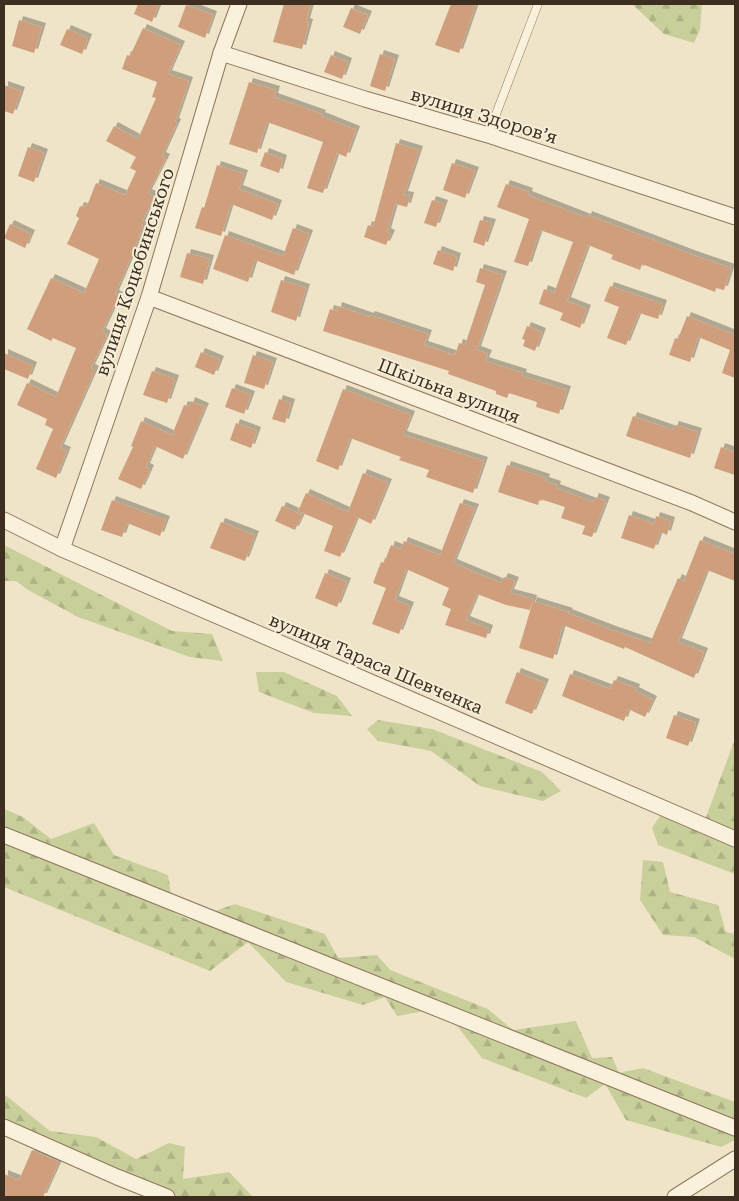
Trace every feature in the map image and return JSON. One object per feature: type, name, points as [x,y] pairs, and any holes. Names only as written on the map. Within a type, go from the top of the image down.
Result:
[{"type":"street","name":"вулиця Коцюбинського","points":[[62,550],[149,297],[222,53],[239,4]]},
{"type":"street","name":"вулиця Здоровʼя","points":[[222,53],[365,99],[488,135],[735,217]]},
{"type":"street","name":"Шкільна вулиця","points":[[149,297],[692,503],[735,522]]},
{"type":"street","name":"вулиця Тараса Шевченка","points":[[4,520],[62,550],[735,839]]},
{"type":"street","points":[[4,835],[735,1128]]},
{"type":"street","points":[[4,1127],[116,1177],[167,1197]]},
{"type":"street","points":[[675,1197],[735,1159]]},
{"type":"lane","points":[[488,135],[538,4]]},
{"type":"green space","points":[[632,4],[702,4],[700,29],[694,43],[664,34]]},
{"type":"green space","points":[[4,545],[172,631],[212,634],[223,661],[190,657],[78,617],[28,590],[16,581],[4,581]]},
{"type":"green space","points":[[256,672],[284,672],[337,696],[352,716],[314,713],[259,692]]},
{"type":"green space","points":[[378,720],[432,729],[542,772],[561,791],[543,801],[480,786],[431,751],[378,741],[367,729]]},
{"type":"green space","points":[[735,739],[735,874],[658,845],[652,828],[660,816],[702,828]]},
{"type":"green space","points":[[4,809],[23,817],[51,839],[94,823],[114,855],[168,875],[174,913],[190,920],[235,904],[325,934],[338,958],[377,955],[390,970],[488,1009],[513,1030],[576,1021],[592,1058],[612,1057],[619,1073],[643,1068],[735,1102],[735,1140],[721,1147],[626,1120],[605,1084],[586,1098],[482,1058],[454,1022],[425,1011],[397,1016],[385,997],[363,1005],[286,982],[248,942],[210,971],[4,887]]},
{"type":"green space","points":[[643,860],[663,862],[670,892],[718,905],[726,932],[735,934],[735,959],[694,937],[663,935],[640,900]]},
{"type":"green space","points":[[4,1094],[50,1131],[96,1137],[136,1159],[169,1143],[185,1147],[183,1179],[229,1172],[253,1197],[150,1197],[4,1133]]},
{"type":"building","points":[[138,4],[159,4],[152,22],[134,14]]},
{"type":"building","points":[[284,4],[311,4],[306,22],[309,23],[302,49],[273,42]]},
{"type":"building","points":[[451,4],[476,4],[459,53],[435,45]]},
{"type":"building","points":[[186,5],[213,15],[205,38],[178,27]]},
{"type":"building","points":[[351,8],[368,15],[360,34],[343,27]]},
{"type":"building","points":[[19,20],[42,27],[34,53],[12,46]]},
{"type":"building","points":[[143,28],[181,45],[168,74],[189,81],[175,122],[177,123],[162,156],[166,158],[148,193],[154,196],[115,294],[119,296],[102,332],[107,335],[91,368],[95,370],[60,448],[67,451],[56,478],[36,469],[53,429],[45,425],[47,419],[17,405],[27,383],[56,397],[76,348],[53,338],[51,341],[27,329],[51,278],[84,293],[99,259],[67,244],[79,218],[76,216],[80,206],[87,206],[96,183],[125,195],[136,171],[130,168],[136,157],[106,141],[114,126],[138,139],[156,98],[152,97],[157,82],[122,69],[127,55],[130,56]]},
{"type":"building","points":[[67,29],[88,38],[82,54],[60,45]]},
{"type":"building","points":[[380,54],[395,59],[385,91],[370,86]]},
{"type":"building","points":[[331,55],[348,62],[342,79],[324,72]]},
{"type":"building","points":[[249,82],[276,90],[274,97],[322,114],[321,116],[356,130],[346,157],[337,153],[323,193],[307,188],[323,142],[267,122],[257,153],[229,144]]},
{"type":"building","points":[[4,85],[21,91],[13,114],[4,111]]},
{"type":"building","points":[[396,143],[419,150],[404,195],[410,196],[407,207],[395,204],[387,232],[391,234],[386,245],[364,237],[368,225],[373,227]]},
{"type":"building","points":[[28,147],[44,153],[34,182],[18,176]]},
{"type":"building","points":[[265,152],[283,159],[279,173],[260,166]]},
{"type":"building","points":[[452,163],[475,171],[465,198],[443,190]]},
{"type":"building","points":[[217,165],[244,174],[239,189],[278,204],[272,220],[231,204],[221,236],[195,228],[202,207],[204,208]]},
{"type":"building","points":[[506,184],[529,192],[528,195],[587,218],[588,215],[731,268],[724,290],[716,288],[715,292],[642,264],[640,270],[611,259],[613,255],[588,245],[567,301],[587,309],[580,328],[560,320],[563,313],[539,304],[544,289],[554,293],[573,242],[540,230],[528,266],[514,262],[529,219],[497,207]]},
{"type":"building","points":[[432,200],[444,204],[436,227],[424,223]]},
{"type":"building","points":[[480,220],[492,223],[484,246],[473,242]]},
{"type":"building","points":[[10,224],[31,234],[25,248],[4,238]]},
{"type":"building","points":[[293,228],[309,234],[294,275],[255,260],[248,282],[213,269],[225,235],[283,256]]},
{"type":"building","points":[[438,250],[457,257],[453,271],[433,264]]},
{"type":"building","points":[[187,253],[210,259],[203,284],[180,277]]},
{"type":"building","points":[[480,268],[503,275],[477,350],[488,354],[485,361],[523,373],[522,376],[567,390],[559,414],[536,407],[537,402],[509,393],[507,398],[496,394],[496,391],[448,374],[449,371],[323,331],[330,309],[337,311],[338,306],[428,334],[424,345],[455,355],[459,343],[465,345],[485,285],[476,282]]},
{"type":"building","points":[[281,280],[306,288],[296,321],[271,312]]},
{"type":"building","points":[[610,286],[663,304],[658,319],[639,313],[626,345],[607,338],[619,307],[604,301]]},
{"type":"building","points":[[687,316],[735,335],[735,378],[722,373],[730,350],[698,337],[690,362],[669,355],[675,338],[678,339]]},
{"type":"building","points":[[527,326],[542,332],[535,351],[523,346],[525,340],[522,339]]},
{"type":"building","points":[[201,352],[220,360],[214,375],[195,367]]},
{"type":"building","points":[[4,353],[33,366],[28,379],[4,369]]},
{"type":"building","points":[[253,355],[273,362],[264,389],[244,383]]},
{"type":"building","points":[[152,371],[175,379],[167,403],[143,395]]},
{"type":"building","points":[[232,388],[251,395],[244,414],[225,407]]},
{"type":"building","points":[[343,389],[411,415],[403,435],[484,461],[473,493],[426,477],[429,470],[399,460],[401,457],[350,438],[338,470],[316,461]]},
{"type":"building","points":[[279,399],[291,403],[285,423],[272,419]]},
{"type":"building","points":[[191,401],[205,407],[183,459],[155,446],[146,467],[150,469],[141,489],[118,479],[133,447],[131,446],[141,421],[172,435],[184,405],[189,407]]},
{"type":"building","points":[[633,416],[673,430],[675,425],[698,432],[690,458],[626,436]]},
{"type":"building","points":[[236,423],[257,431],[251,448],[230,440]]},
{"type":"building","points":[[721,447],[735,452],[735,475],[714,468]]},
{"type":"building","points":[[507,465],[546,478],[545,481],[557,485],[556,488],[593,502],[595,497],[606,501],[592,537],[582,534],[585,526],[561,518],[565,507],[540,499],[538,505],[498,492]]},
{"type":"building","points":[[363,473],[388,483],[371,524],[357,517],[340,557],[324,551],[333,526],[298,511],[306,493],[348,512]]},
{"type":"building","points":[[112,500],[166,520],[160,536],[127,523],[122,537],[101,530]]},
{"type":"building","points":[[460,503],[475,508],[453,563],[501,583],[504,577],[515,581],[510,593],[533,599],[530,610],[506,605],[477,594],[466,620],[489,629],[486,638],[445,625],[451,609],[442,605],[449,588],[406,569],[395,600],[410,606],[399,634],[372,624],[386,588],[373,583],[381,562],[384,563],[391,545],[401,549],[404,541],[440,555]]},
{"type":"building","points":[[282,506],[302,515],[295,530],[275,521]]},
{"type":"building","points":[[629,515],[654,524],[656,516],[671,521],[667,535],[660,532],[654,549],[621,538]]},
{"type":"building","points":[[221,522],[255,535],[245,561],[210,548]]},
{"type":"building","points":[[700,540],[735,554],[735,581],[707,570],[678,642],[704,652],[694,678],[625,647],[624,649],[563,625],[553,659],[519,648],[533,601],[569,612],[650,643],[678,578],[684,581]]},
{"type":"building","points":[[325,573],[347,582],[337,607],[315,598]]},
{"type":"building","points":[[517,672],[545,683],[532,714],[505,703]]},
{"type":"building","points":[[570,674],[610,689],[614,680],[636,688],[635,691],[653,700],[645,717],[628,709],[624,721],[562,696]]},
{"type":"building","points":[[674,715],[696,723],[688,746],[666,738]]},
{"type":"building","points":[[32,1150],[59,1162],[43,1197],[4,1197],[4,1174],[19,1180]]}]
